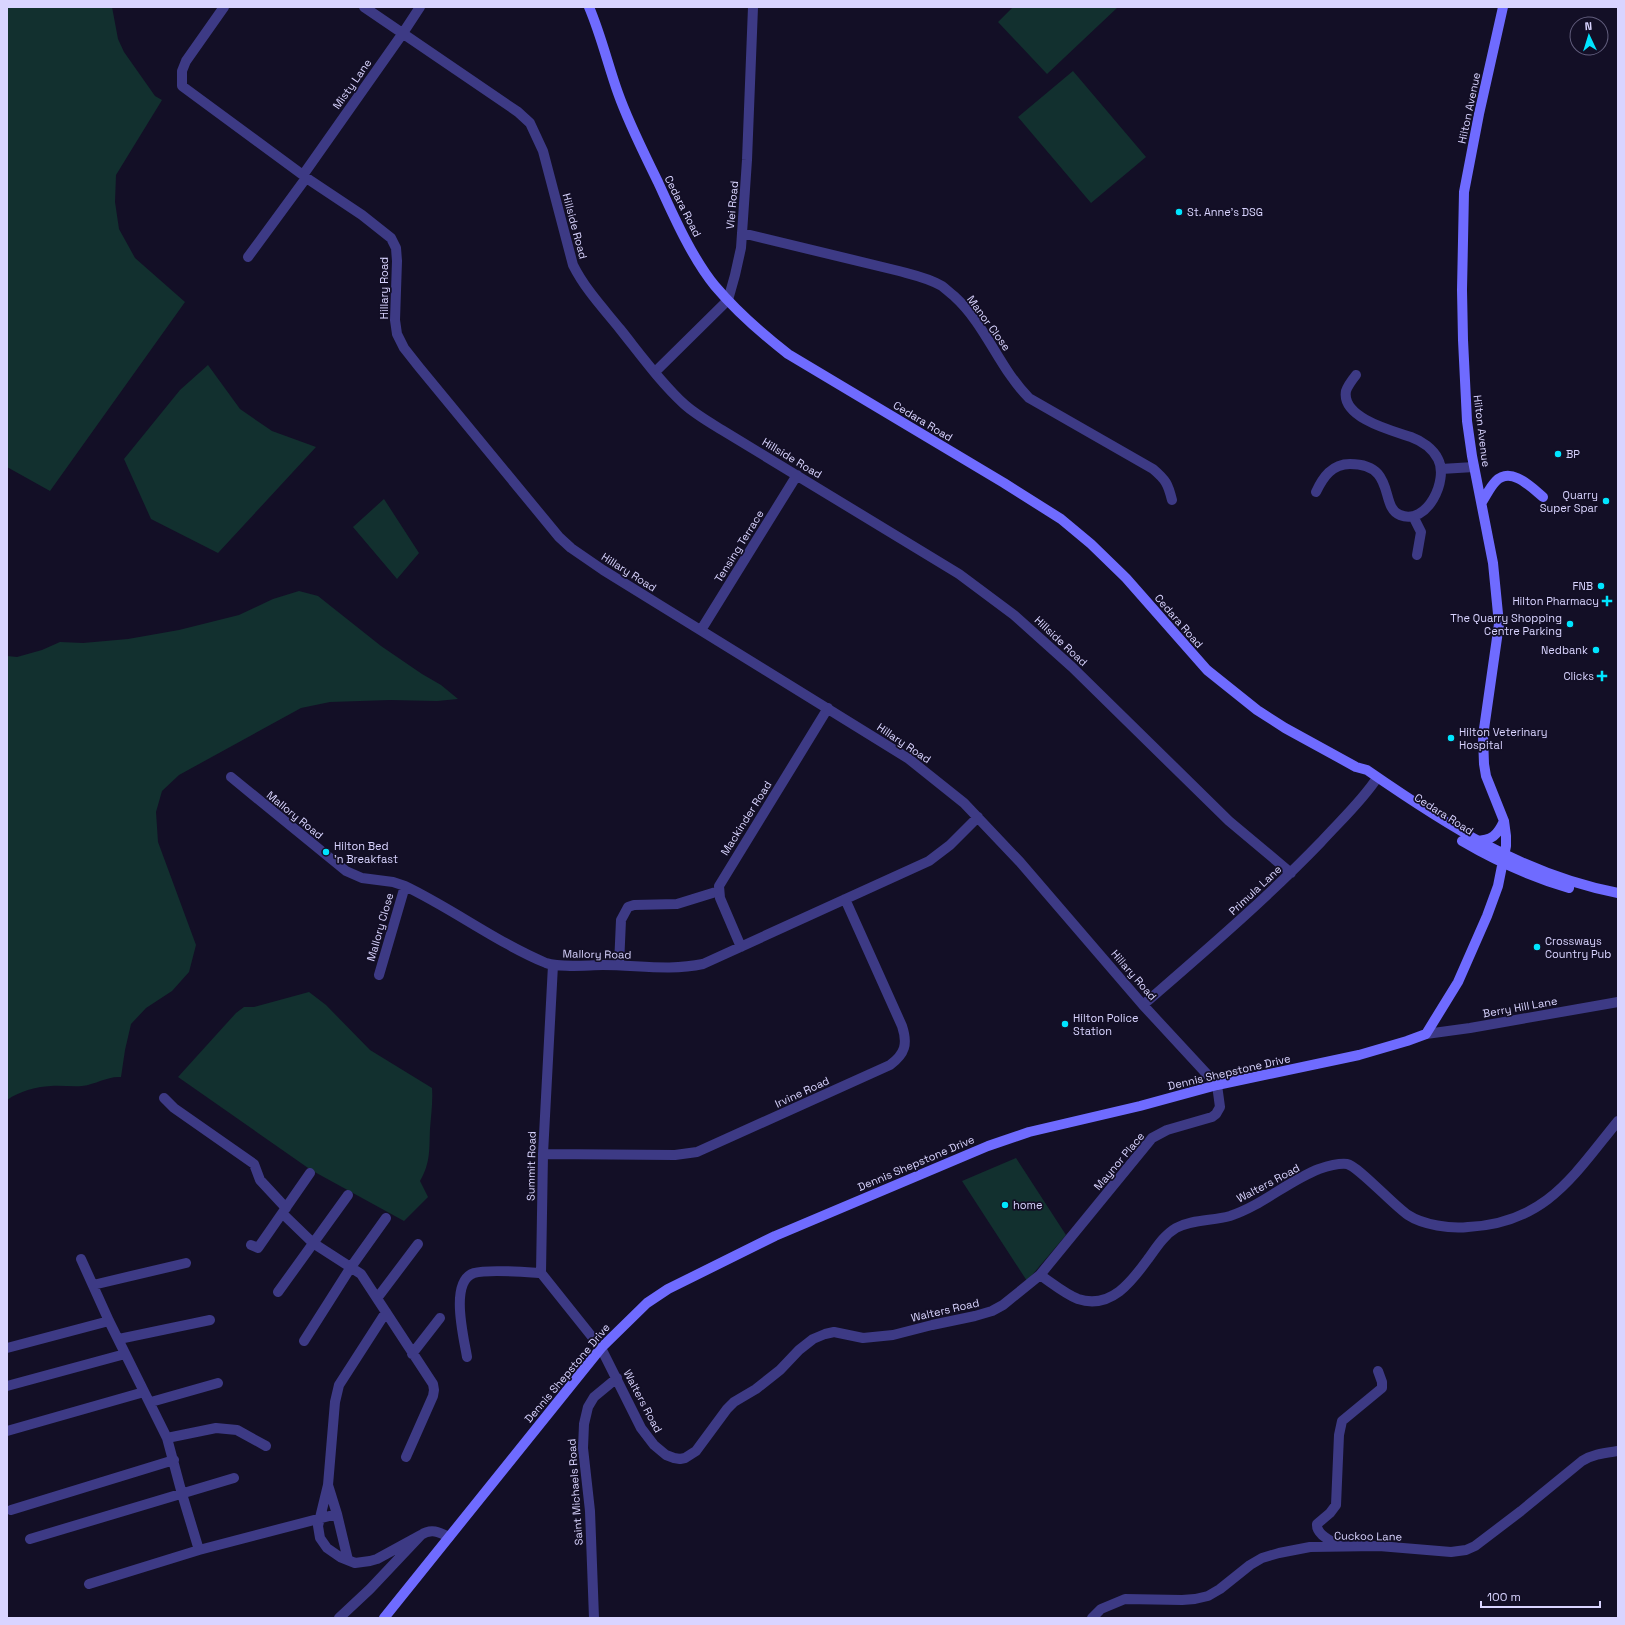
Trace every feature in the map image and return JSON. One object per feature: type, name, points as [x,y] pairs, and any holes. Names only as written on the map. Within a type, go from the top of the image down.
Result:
[{"type":"street","name":"Hillary Road","points":[[224,7],[186,61],[182,71],[182,86],[304,176],[362,215],[391,238],[396,248],[395,320],[397,334],[400,341],[419,367],[559,537],[584,558],[909,759],[964,803],[1020,862],[1143,1005],[1217,1085]]},
{"type":"street","name":"Hillside Road","points":[[364,7],[518,112],[530,122],[543,151],[573,264],[576,270],[590,292],[670,390],[685,405],[722,430],[959,574],[1014,615],[1072,667],[1229,821],[1290,873]]},
{"type":"street","name":"Misty Lane","points":[[248,257],[420,7]]},
{"type":"street","name":"Cedara Road","points":[[588,7],[618,94],[670,207],[694,254],[714,284],[751,324],[788,354],[1004,483],[1061,519],[1091,544],[1126,578],[1207,670],[1257,710],[1356,767],[1367,770],[1375,780],[1433,823],[1490,857],[1504,859]]},
{"type":"street","name":"Vlei Road","points":[[728,300],[738,260],[742,233],[747,160],[753,7]]},
{"type":"street","name":"Hilton Avenue","points":[[1503,7],[1479,114],[1464,192],[1462,290],[1467,421],[1474,467],[1493,562],[1499,624],[1483,736],[1484,764],[1486,776],[1504,821],[1506,836],[1504,859]]},
{"type":"street","name":"Manor Close","points":[[742,233],[899,271],[924,278],[943,287],[965,306],[986,335],[1019,388],[1029,398],[1153,469],[1164,478],[1169,487],[1172,500]]},
{"type":"street","points":[[655,372],[728,300]]},
{"type":"street","points":[[1316,492],[1323,477],[1332,469],[1344,464],[1359,464],[1371,467],[1378,472],[1386,488],[1393,509],[1399,515],[1413,516],[1423,512],[1435,495],[1441,470],[1438,460],[1425,444],[1413,438],[1383,428],[1363,418],[1354,409],[1349,403],[1346,392],[1349,384],[1356,376]]},
{"type":"street","points":[[1441,470],[1474,467]]},
{"type":"street","name":"Tensing Terrace","points":[[701,630],[798,475]]},
{"type":"street","points":[[1482,502],[1495,482],[1502,476],[1517,477],[1543,497]]},
{"type":"street","points":[[1413,516],[1421,532],[1418,554]]},
{"type":"street","name":"Mackinder Road","points":[[719,891],[719,886],[727,870],[828,708]]},
{"type":"street","name":"Mallory Road","points":[[231,777],[346,871],[362,878],[393,882],[405,886],[481,930],[553,965],[619,965],[683,968],[703,964],[929,861],[940,854],[978,817]]},
{"type":"street","name":"Cedara Road","points":[[1375,780],[1504,859]]},
{"type":"street","name":"Primula Lane","points":[[1143,1005],[1214,944],[1290,873],[1336,826],[1375,780]]},
{"type":"street","points":[[1476,841],[1492,838],[1500,830],[1504,821]]},
{"type":"street","points":[[1504,859],[1558,878],[1618,893]]},
{"type":"street","points":[[1504,859],[1555,884],[1593,895],[1618,899]]},
{"type":"street","points":[[1426,1034],[1458,982],[1487,916],[1498,886],[1504,859]]},
{"type":"street","name":"Mallory Close","points":[[379,976],[405,886]]},
{"type":"street","points":[[619,965],[621,920],[628,907],[634,905],[677,904],[719,891],[723,905],[741,947]]},
{"type":"street","name":"Irvine Road","points":[[543,1154],[675,1155],[697,1152],[883,1068],[898,1059],[904,1050],[905,1041],[902,1026],[845,899]]},
{"type":"street","name":"Summit Road","points":[[541,1273],[543,1154],[553,965]]},
{"type":"street","name":"Berry Hill Lane","points":[[1426,1034],[1470,1028],[1618,1002]]},
{"type":"street","name":"Dennis Shepstone Drive","points":[[384,1618],[601,1348],[646,1303],[668,1289],[776,1236],[988,1146],[1029,1132],[1140,1106],[1217,1085],[1359,1055],[1408,1041],[1426,1034]]},
{"type":"street","name":"Maynor Place","points":[[1040,1275],[1152,1138],[1167,1130],[1202,1121],[1216,1114],[1220,1110],[1221,1104],[1217,1085]]},
{"type":"street","points":[[164,1098],[174,1108],[254,1164],[260,1180],[312,1243],[362,1274],[412,1354],[433,1384],[433,1396],[406,1457]]},
{"type":"street","name":"Walters Road","points":[[601,1348],[641,1428],[654,1445],[666,1455],[680,1459],[691,1455],[696,1451],[720,1416],[734,1402],[756,1389],[780,1370],[813,1338],[834,1332],[863,1338],[876,1338],[975,1316],[992,1311],[1004,1305],[1040,1275],[1078,1298],[1098,1301],[1108,1298],[1123,1290],[1131,1282],[1157,1247],[1174,1229],[1236,1213],[1257,1205],[1310,1173],[1338,1164],[1351,1165],[1409,1216],[1434,1224],[1459,1228],[1477,1227],[1507,1222],[1544,1203],[1566,1184],[1618,1121]]},
{"type":"street","points":[[251,1245],[258,1248],[310,1173]]},
{"type":"street","points":[[278,1292],[348,1195]]},
{"type":"street","points":[[304,1341],[351,1267],[386,1218]]},
{"type":"street","points":[[378,1298],[418,1244]]},
{"type":"street","points":[[81,1259],[125,1354],[144,1392],[151,1402],[168,1438],[182,1494],[199,1550]]},
{"type":"street","points":[[93,1284],[186,1263]]},
{"type":"street","points":[[467,1357],[460,1305],[460,1292],[468,1276],[474,1273],[484,1272],[541,1273],[601,1348]]},
{"type":"street","points":[[386,1312],[340,1385],[335,1402],[328,1485],[318,1526],[320,1538],[334,1554],[355,1563],[370,1561],[431,1531],[436,1531],[449,1537]]},
{"type":"street","points":[[412,1354],[440,1318]]},
{"type":"street","points":[[119,1339],[210,1320]]},
{"type":"street","points":[[7,1348],[109,1321]]},
{"type":"street","points":[[7,1386],[125,1354]]},
{"type":"street","points":[[1341,1547],[1320,1534],[1316,1524],[1330,1514],[1336,1506],[1339,1435],[1342,1420],[1382,1388],[1382,1382],[1378,1371]]},
{"type":"street","name":"Saint Michaels Road","points":[[594,1618],[590,1511],[583,1448],[584,1424],[588,1407],[594,1397],[617,1378]]},
{"type":"street","points":[[151,1402],[218,1383]]},
{"type":"street","points":[[7,1431],[144,1392]]},
{"type":"street","points":[[168,1438],[216,1428],[237,1430],[266,1446]]},
{"type":"street","name":"Cuckoo Lane","points":[[1092,1618],[1101,1609],[1125,1599],[1195,1599],[1208,1596],[1262,1558],[1310,1547],[1379,1546],[1451,1552],[1466,1550],[1475,1546],[1515,1516],[1582,1461],[1601,1453],[1618,1451]]},
{"type":"street","points":[[11,1510],[174,1460]]},
{"type":"street","points":[[30,1539],[234,1478]]},
{"type":"street","points":[[328,1485],[337,1514],[348,1560]]},
{"type":"street","points":[[88,1584],[199,1550],[337,1514]]},
{"type":"street","points":[[338,1618],[370,1589],[421,1535]]},
{"type":"green space","points":[[7,7],[112,7],[118,39],[124,52],[155,96],[162,100],[116,175],[115,202],[119,229],[135,258],[185,302],[50,491],[7,467]]},
{"type":"green space","points":[[1013,7],[1118,7],[1047,74],[998,22]]},
{"type":"green space","points":[[1073,71],[1146,157],[1091,203],[1018,117]]},
{"type":"green space","points":[[208,365],[240,409],[272,431],[316,447],[218,553],[151,519],[124,459],[180,390]]},
{"type":"green space","points":[[384,499],[419,553],[397,579],[353,527]]},
{"type":"green space","points":[[299,591],[318,596],[381,646],[441,685],[458,699],[437,701],[390,700],[330,702],[301,708],[179,775],[162,791],[156,812],[158,842],[196,945],[189,972],[172,991],[146,1008],[131,1024],[121,1077],[111,1078],[82,1086],[33,1088],[17,1094],[7,1100],[7,656],[17,657],[42,650],[60,642],[83,643],[128,639],[179,630],[239,615],[273,599]]},
{"type":"green space","points":[[309,992],[326,1005],[370,1050],[432,1088],[429,1155],[424,1174],[420,1181],[428,1197],[404,1221],[311,1170],[178,1077],[236,1013],[244,1007],[254,1007]]},
{"type":"green space","points":[[1016,1158],[1066,1235],[1027,1281],[962,1181]]},
{"type":"place","name":"St. Anne's DSG","points":[[1179,212]]},
{"type":"place","name":"BP","points":[[1558,454]]},
{"type":"place","name":"Quarry Super Spar","points":[[1606,501]]},
{"type":"place","name":"FNB","points":[[1601,586]]},
{"type":"place","name":"Hilton Pharmacy","points":[[1607,601]]},
{"type":"place","name":"The Quarry Shopping Centre Parking","points":[[1570,624]]},
{"type":"place","name":"Nedbank","points":[[1596,650]]},
{"type":"place","name":"Clicks","points":[[1602,676]]},
{"type":"place","name":"Hilton Veterinary Hospital","points":[[1451,738]]},
{"type":"place","name":"Hilton Bed 'n Breakfast","points":[[326,852]]},
{"type":"place","name":"Crossways Country Pub","points":[[1537,947]]},
{"type":"place","name":"Hilton Police Station","points":[[1065,1024]]},
{"type":"place","name":"home","points":[[1005,1205]]}]
